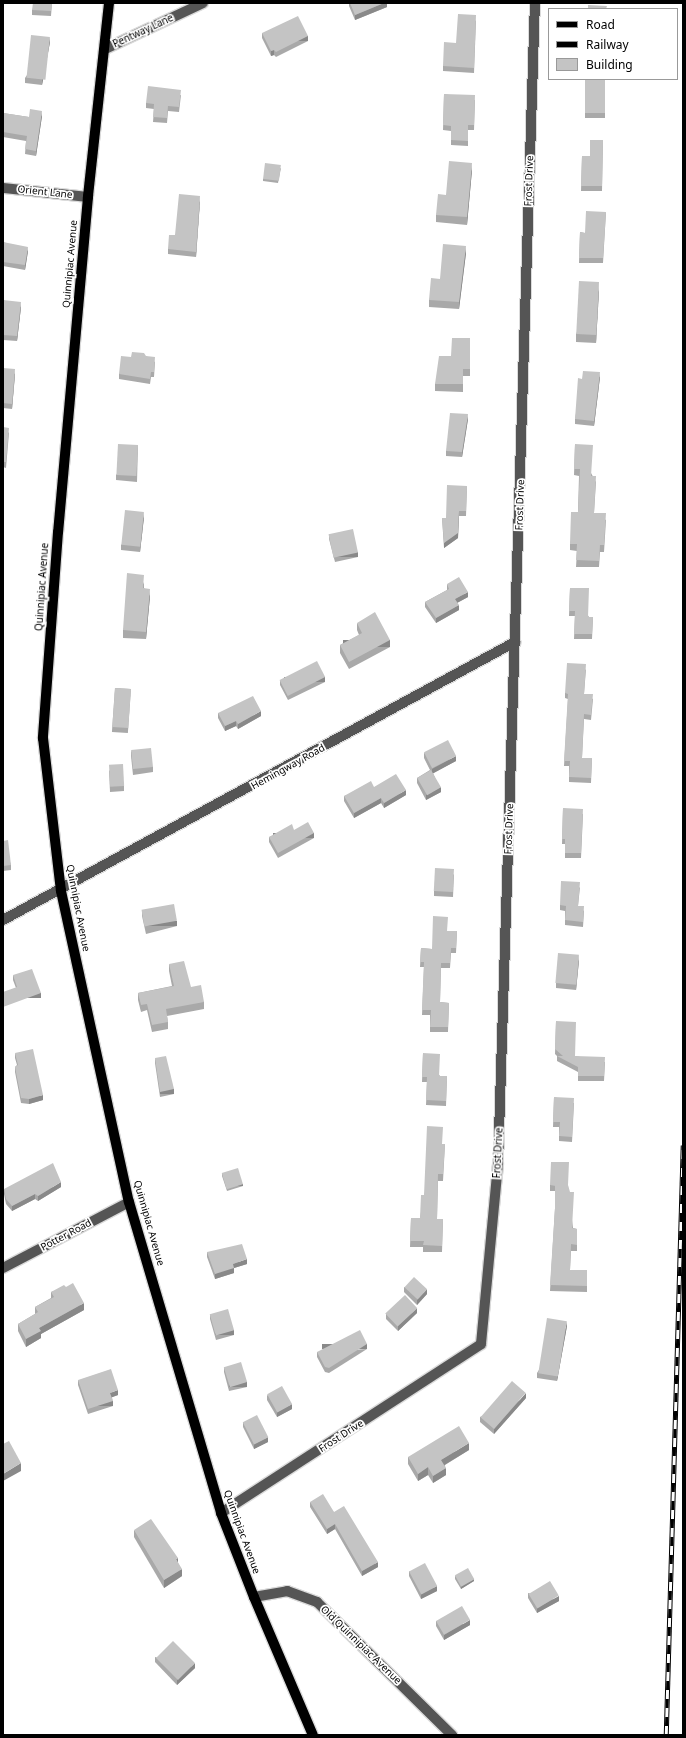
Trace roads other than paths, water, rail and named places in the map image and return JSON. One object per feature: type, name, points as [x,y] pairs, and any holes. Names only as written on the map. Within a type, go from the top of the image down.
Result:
[{"type":"main road","name":"Quinnipiac Avenue","points":[[109,3],[88,197],[58,532],[43,738],[60,891],[129,1202],[222,1513],[254,1597],[313,1735]]},
{"type":"street","name":"Pentway Lane","points":[[105,49],[203,3]]},
{"type":"street","name":"Frost Drive","points":[[222,1513],[481,1344],[498,1165],[535,3]]},
{"type":"street","name":"Orient Lane","points":[[3,188],[88,197]]},
{"type":"street","name":"Hemingway Road","points":[[3,920],[60,891],[515,642]]},
{"type":"street","name":"Potter Road","points":[[3,1268],[129,1202]]},
{"type":"street","name":"Old Quinnipiac Avenue","points":[[254,1597],[287,1591],[317,1602],[452,1735]]},
{"type":"railway","points":[[666,1735],[683,1145]]}]
